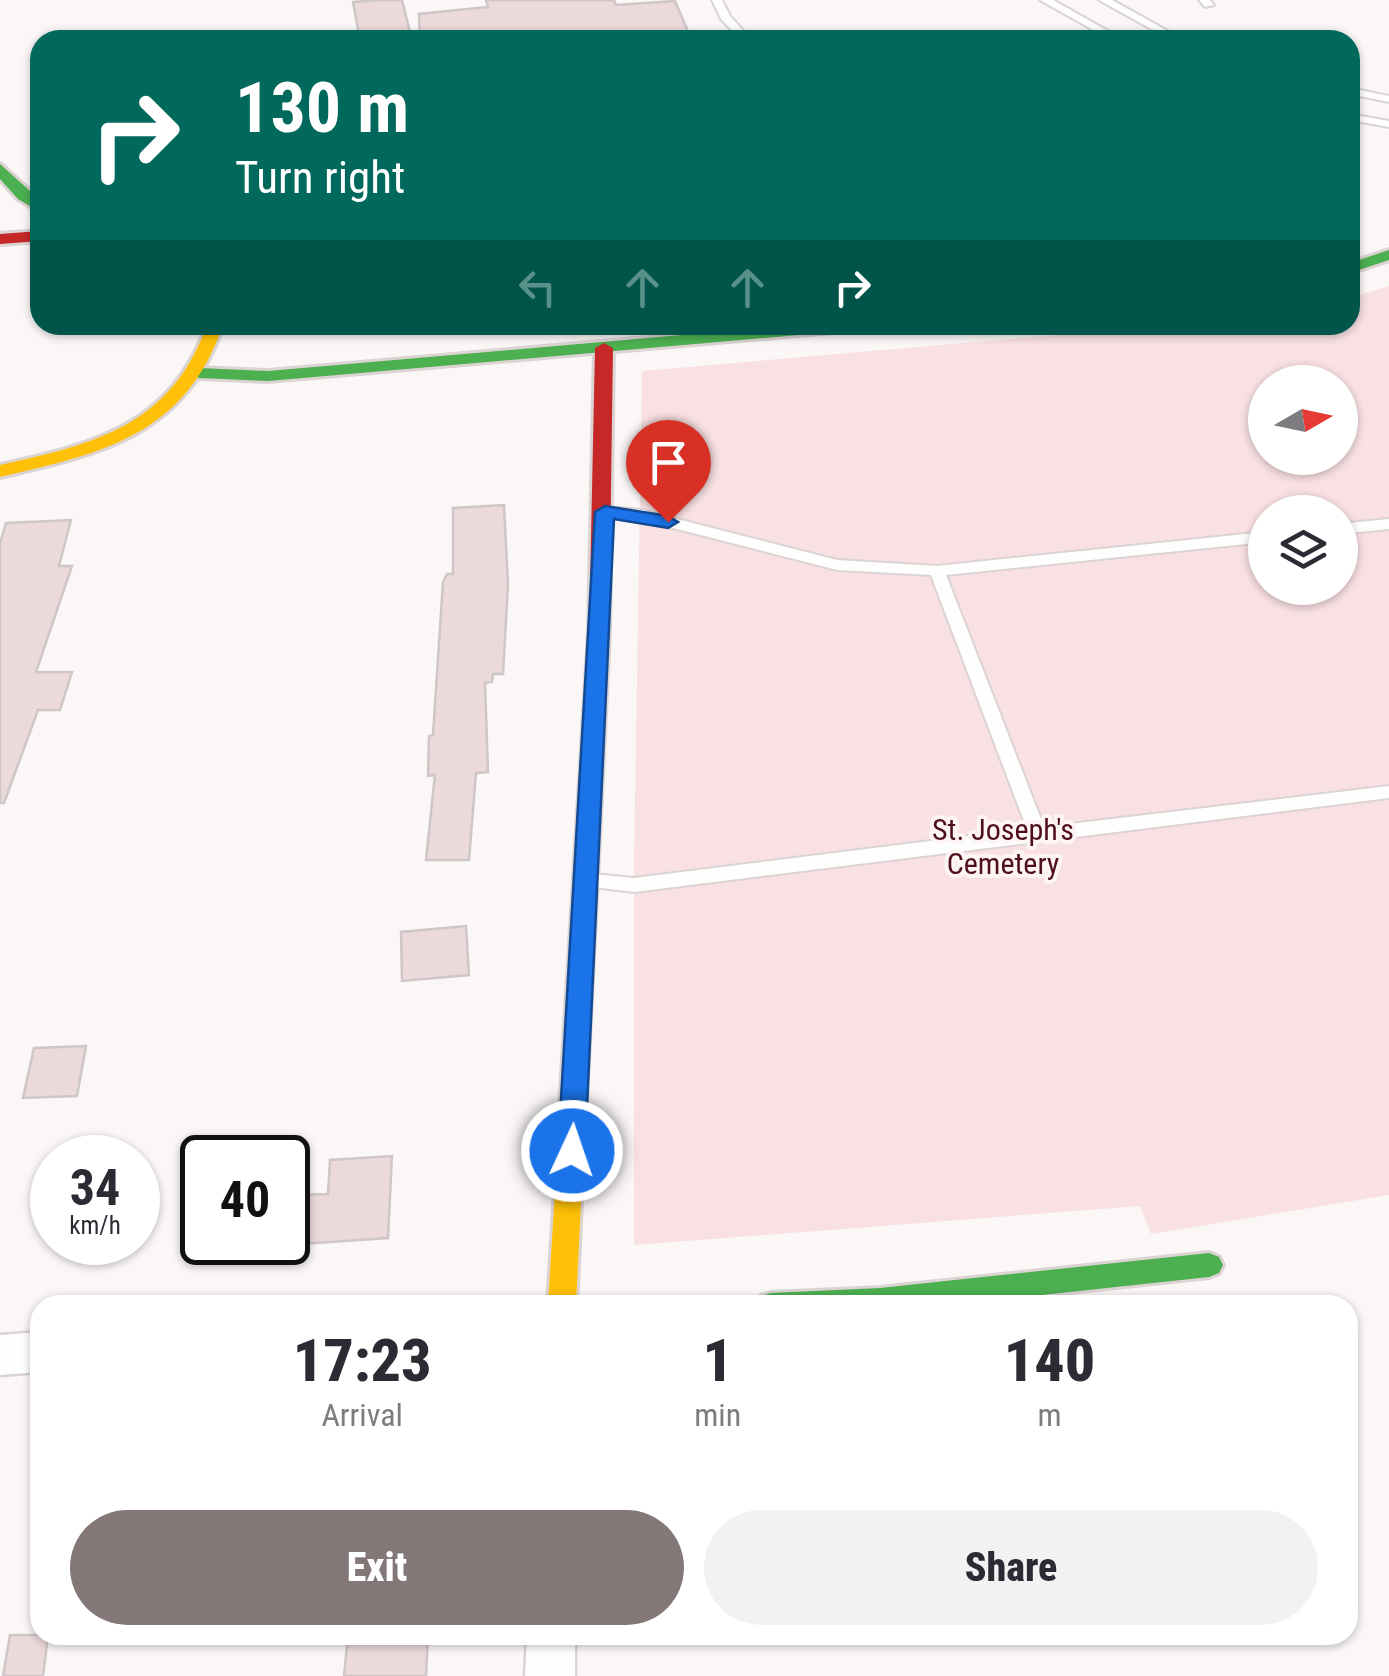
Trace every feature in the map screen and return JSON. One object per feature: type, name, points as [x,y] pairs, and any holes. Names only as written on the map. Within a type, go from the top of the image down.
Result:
[{"type":"street","points":[[0,169],[25,203]]},
{"type":"street","points":[[0,240],[30,237]]},
{"type":"street","points":[[1360,265],[1389,255]]},
{"type":"street","points":[[0,471],[80,452],[152,417],[199,374],[210,356],[213,335]]},
{"type":"street","points":[[199,374],[268,376],[713,335]]},
{"type":"street","points":[[563,1295],[605,512],[604,348]]},
{"type":"street","points":[[927,1295],[1209,1265]]},
{"type":"street","points":[[0,1355],[30,1353]]},
{"type":"street","points":[[550,1676],[551,1645]]},
{"type":"lane","points":[[716,0],[737,30]]},
{"type":"lane","points":[[1046,0],[1101,30]]},
{"type":"lane","points":[[1104,0],[1160,30]]},
{"type":"lane","points":[[1360,93],[1389,99]]},
{"type":"lane","points":[[1360,118],[1389,124]]},
{"type":"lane","points":[[605,512],[642,516],[837,565],[937,571],[1248,539]]},
{"type":"lane","points":[[1358,527],[1389,524]]},
{"type":"lane","points":[[937,571],[1038,834]]},
{"type":"lane","points":[[588,881],[634,885],[1389,792]]},
{"type":"green space","name":"St. Joseph's Cemetery","points":[[1389,286],[1389,1195],[1151,1234],[1140,1206],[634,1245],[634,864],[642,371],[1057,335],[1360,335],[1360,295]]},
{"type":"building","points":[[402,0],[410,30],[358,30],[353,2]]},
{"type":"building","points":[[486,0],[614,0],[616,5],[675,1],[687,30],[420,30],[419,14],[488,7]]},
{"type":"building","points":[[504,505],[508,584],[503,674],[493,674],[492,682],[485,683],[488,772],[476,773],[469,860],[426,860],[435,775],[428,776],[429,736],[433,735],[443,582],[447,574],[453,574],[453,508]]},
{"type":"building","points":[[71,520],[59,566],[72,566],[36,672],[72,672],[60,710],[38,710],[4,803],[0,803],[0,543],[6,523]]},
{"type":"building","points":[[466,926],[469,975],[402,981],[401,932]]},
{"type":"building","points":[[86,1046],[77,1096],[23,1098],[34,1048]]},
{"type":"building","points":[[392,1156],[388,1238],[310,1243],[310,1194],[328,1194],[330,1160]]},
{"type":"building","points":[[10,1635],[30,1635],[30,1645],[47,1645],[43,1676],[3,1676]]},
{"type":"building","points":[[347,1645],[428,1645],[426,1676],[344,1676]]},
{"type":"traffic: fast","points":[[0,169],[30,201]]},
{"type":"traffic: fast","points":[[1360,265],[1389,255]]},
{"type":"traffic: fast","points":[[199,373],[268,376],[741,335]]},
{"type":"traffic: fast","points":[[927,1295],[1209,1265]]},
{"type":"traffic: slow","points":[[0,471],[102,443],[161,411],[184,388],[203,359],[211,335]]},
{"type":"traffic: slow","points":[[563,1295],[599,632]]},
{"type":"traffic: jam","points":[[0,239],[30,237]]},
{"type":"traffic: jam","points":[[599,632],[604,348]]},
{"type":"route","points":[[572,1151],[605,512],[668,522]]}]
